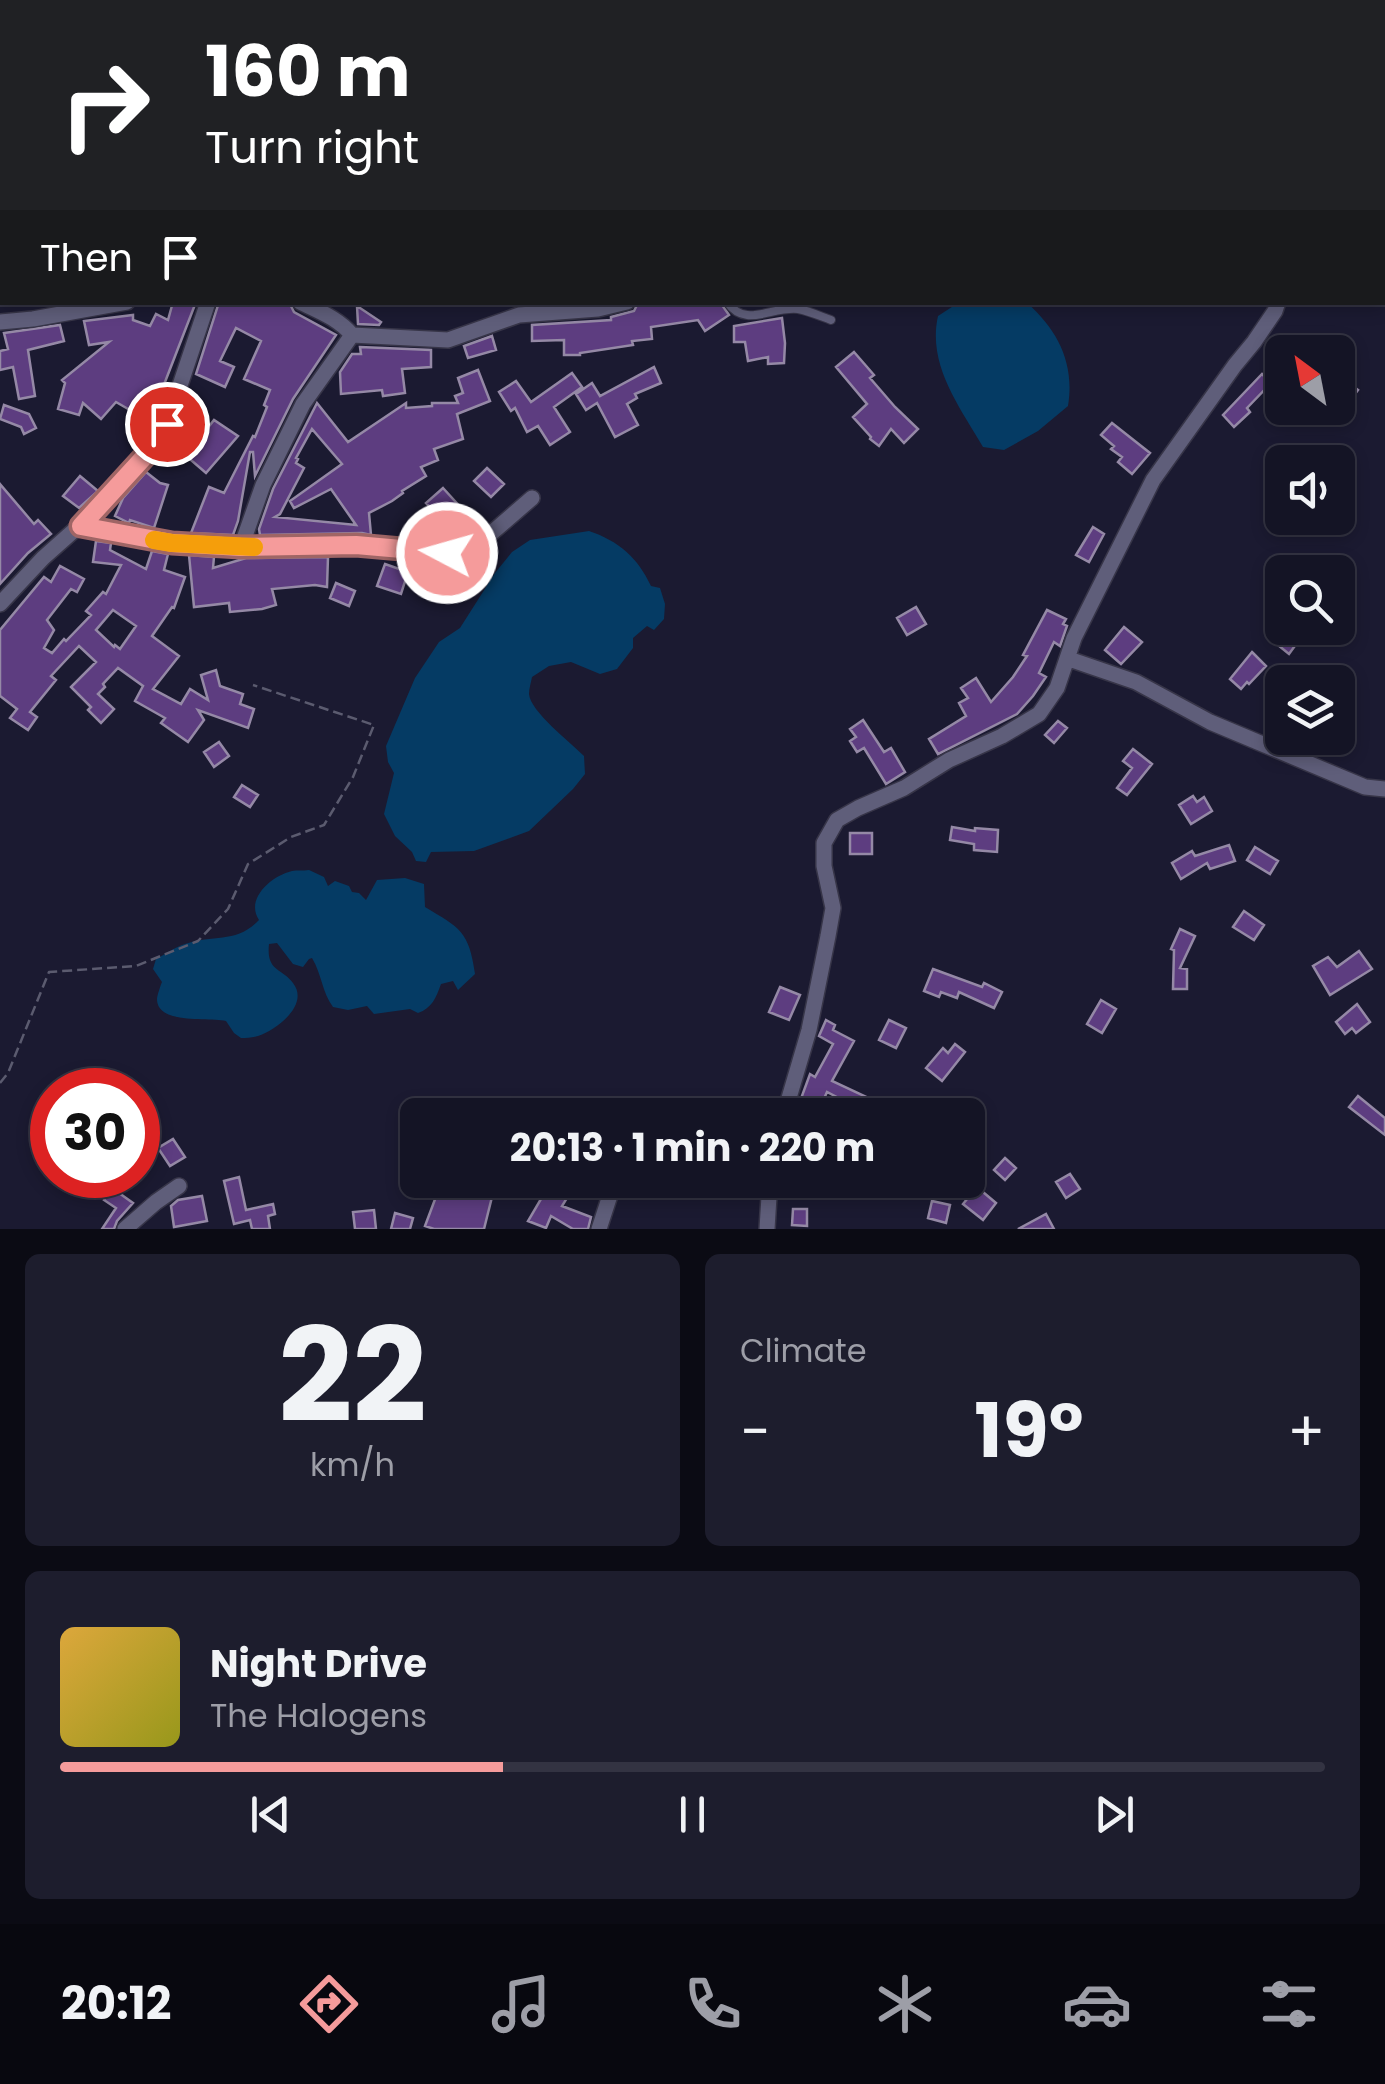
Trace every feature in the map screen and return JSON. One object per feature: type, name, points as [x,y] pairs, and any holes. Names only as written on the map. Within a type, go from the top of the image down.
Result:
[{"type":"street","points":[[0,322],[110,305]]},
{"type":"street","points":[[0,604],[43,558],[81,526],[162,434],[202,305]]},
{"type":"street","points":[[306,305],[352,334],[434,341],[448,340],[519,315],[615,305]]},
{"type":"street","points":[[789,1098],[809,1030],[833,908],[824,866],[824,844],[837,820],[1039,714],[1057,688],[1074,638],[1152,480],[1277,305]]},
{"type":"street","points":[[241,547],[263,485],[303,404],[352,334]]},
{"type":"street","points":[[81,526],[172,543],[241,547],[356,545],[447,553],[480,544],[532,498]]},
{"type":"street","points":[[1068,659],[1136,682],[1210,722],[1365,786],[1385,789]]},
{"type":"street","points":[[125,1229],[180,1186]]},
{"type":"street","points":[[599,1229],[609,1198]]},
{"type":"street","points":[[768,1229],[769,1198]]},
{"type":"lane","points":[[729,305],[742,316],[786,309],[831,320]]},
{"type":"path","points":[[0,1083],[8,1073],[50,972],[136,966],[198,941],[228,909],[248,864],[291,837],[324,825],[353,777],[374,725],[252,685]]},
{"type":"water","points":[[955,305],[1029,305],[1062,349],[1069,376],[1068,406],[1038,431],[1004,450],[983,447],[941,368],[937,352],[938,316]]},
{"type":"water","points":[[589,531],[626,552],[651,586],[660,588],[665,604],[664,619],[654,630],[647,626],[633,638],[633,648],[617,669],[600,674],[571,662],[549,666],[532,677],[531,701],[584,756],[585,774],[529,831],[474,851],[431,852],[426,862],[416,861],[395,836],[384,814],[394,773],[386,746],[415,678],[439,642],[460,628],[512,552],[530,540]]},
{"type":"water","points":[[309,870],[324,877],[328,886],[335,881],[349,886],[366,900],[377,880],[405,878],[424,884],[425,907],[461,932],[470,948],[475,974],[458,990],[453,981],[441,984],[433,1002],[418,1013],[410,1009],[374,1014],[367,1006],[348,1010],[333,1007],[312,958],[303,967],[293,964],[277,943],[269,944],[270,960],[293,983],[297,1000],[289,1016],[265,1033],[241,1038],[226,1021],[174,1016],[159,1007],[162,982],[153,969],[156,959],[185,944],[233,936],[250,928],[259,920],[255,904],[269,883],[292,871]]},
{"type":"building","points":[[172,305],[195,305],[160,395],[164,397],[159,411],[154,409],[149,421],[116,402],[101,419],[83,403],[79,415],[58,409],[65,383],[62,380],[109,342],[89,345],[84,321],[133,315],[133,320],[150,326],[156,314],[168,320]]},
{"type":"building","points":[[218,305],[290,305],[294,312],[336,335],[293,399],[255,476],[250,452],[233,535],[191,533],[209,487],[224,493],[267,407],[264,405],[270,390],[244,379],[261,341],[236,328],[220,361],[234,367],[225,387],[196,374]]},
{"type":"building","points":[[637,305],[722,305],[729,315],[705,331],[698,320],[651,327],[652,339],[580,355],[564,355],[564,340],[532,341],[532,325],[611,320],[634,311]]},
{"type":"building","points":[[357,306],[381,322],[379,325],[358,324]]},
{"type":"building","points":[[782,318],[784,363],[768,364],[768,357],[748,361],[745,342],[734,342],[734,326]]},
{"type":"building","points":[[60,325],[64,341],[28,350],[35,396],[19,399],[13,367],[0,370],[0,351],[8,349],[4,333]]},
{"type":"building","points":[[492,336],[496,350],[468,358],[464,346]]},
{"type":"building","points":[[360,347],[431,350],[431,367],[402,369],[405,393],[383,396],[382,390],[341,394],[340,372],[352,354],[361,354]]},
{"type":"building","points":[[854,352],[874,375],[870,378],[918,429],[904,443],[891,429],[879,446],[853,417],[867,404],[836,367]]},
{"type":"building","points":[[654,367],[661,383],[635,394],[637,398],[627,404],[638,425],[615,437],[597,403],[586,410],[576,394],[592,383],[600,396]]},
{"type":"building","points":[[478,370],[490,401],[457,414],[463,439],[434,449],[438,460],[421,467],[426,476],[369,513],[371,535],[260,535],[273,489],[317,403],[348,442],[406,403],[406,408],[458,403],[455,396],[463,393],[458,378]],"holes":[[[312,429],[342,464],[290,501],[294,508],[331,489],[356,525],[275,517],[304,468],[296,463],[296,458]]]},
{"type":"building","points":[[572,373],[582,387],[554,407],[570,432],[550,445],[538,426],[527,432],[515,408],[511,411],[499,392],[516,381],[531,402]]},
{"type":"building","points":[[1262,374],[1265,377],[1265,389],[1234,427],[1223,415]]},
{"type":"building","points":[[4,405],[29,414],[36,428],[24,434],[21,427],[0,419]]},
{"type":"building","points":[[197,417],[210,425],[214,420],[238,436],[206,473],[168,445],[176,430],[185,435]]},
{"type":"building","points":[[1112,423],[1150,453],[1132,474],[1118,462],[1122,457],[1101,435]]},
{"type":"building","points":[[487,468],[504,484],[491,497],[474,481]]},
{"type":"building","points":[[146,472],[168,485],[154,528],[115,516],[123,498]]},
{"type":"building","points":[[80,476],[98,491],[79,508],[63,496]]},
{"type":"building","points":[[0,484],[34,524],[38,520],[51,534],[0,584]]},
{"type":"building","points":[[443,488],[476,531],[462,539],[447,542],[437,526],[444,522],[426,503]]},
{"type":"building","points":[[1093,527],[1104,534],[1089,562],[1076,555]]},
{"type":"building","points":[[96,541],[111,543],[110,550],[146,569],[152,551],[168,554],[164,570],[185,577],[174,608],[152,636],[179,656],[153,689],[181,704],[190,689],[208,700],[201,675],[216,670],[220,686],[243,694],[240,704],[254,709],[248,728],[198,710],[204,720],[188,742],[161,723],[165,718],[135,701],[143,686],[118,668],[98,694],[114,709],[101,723],[71,687],[96,662],[79,646],[51,676],[56,680],[30,712],[37,717],[28,730],[10,718],[17,709],[0,696],[0,630],[44,577],[51,582],[60,566],[84,579],[77,592],[71,589],[47,620],[54,630],[44,648],[52,653],[91,615],[86,611],[103,592],[106,594],[121,565],[93,562]],"holes":[[[113,610],[136,626],[120,649],[96,630]]]},
{"type":"building","points":[[189,555],[214,557],[213,568],[246,558],[328,557],[327,587],[272,589],[276,605],[262,609],[230,612],[229,603],[194,607]]},
{"type":"building","points":[[385,564],[408,572],[401,594],[377,586]]},
{"type":"building","points":[[336,583],[355,591],[349,606],[330,598]]},
{"type":"building","points":[[916,607],[926,624],[907,635],[897,618]]},
{"type":"building","points":[[1047,610],[1066,619],[1063,624],[1067,626],[1060,646],[1054,642],[1039,673],[1046,677],[1033,696],[1017,714],[938,754],[929,739],[966,716],[959,703],[968,698],[961,688],[976,678],[991,702],[1027,656],[1023,655]]},
{"type":"building","points":[[1124,627],[1142,642],[1121,664],[1105,650]]},
{"type":"building","points":[[1278,645],[1296,645],[1289,654]]},
{"type":"building","points":[[1252,652],[1265,665],[1241,689],[1230,679]]},
{"type":"building","points":[[863,720],[884,752],[891,748],[905,772],[886,784],[864,748],[857,752],[850,741],[856,737],[850,729]]},
{"type":"building","points":[[1058,721],[1067,728],[1054,743],[1045,735]]},
{"type":"building","points":[[219,742],[229,756],[214,767],[204,752]]},
{"type":"building","points":[[1133,749],[1152,764],[1127,795],[1117,788],[1132,768],[1123,761]]},
{"type":"building","points":[[242,785],[258,795],[250,807],[234,797]]},
{"type":"building","points":[[1193,796],[1197,802],[1204,797],[1212,811],[1191,824],[1179,805]]},
{"type":"building","points":[[952,827],[998,830],[997,852],[974,850],[974,844],[950,840]]},
{"type":"building","points":[[850,833],[872,833],[872,854],[850,854]]},
{"type":"building","points":[[1229,845],[1235,861],[1210,869],[1207,863],[1181,879],[1172,863],[1192,851],[1195,856]]},
{"type":"building","points":[[1255,847],[1278,861],[1270,874],[1247,860]]},
{"type":"building","points":[[1244,911],[1264,925],[1254,940],[1233,927]]},
{"type":"building","points":[[1180,929],[1195,936],[1180,968],[1187,969],[1187,989],[1173,989],[1171,949]]},
{"type":"building","points":[[1359,951],[1372,969],[1330,995],[1313,966],[1328,957],[1337,967]]},
{"type":"building","points":[[933,969],[1002,992],[994,1008],[959,992],[957,998],[941,992],[939,997],[924,991]]},
{"type":"building","points":[[780,987],[800,995],[789,1020],[769,1012]]},
{"type":"building","points":[[1101,1000],[1116,1009],[1102,1033],[1087,1024]]},
{"type":"building","points":[[1357,1004],[1370,1022],[1356,1033],[1352,1028],[1345,1034],[1336,1022]]},
{"type":"building","points":[[826,1020],[835,1025],[833,1030],[854,1041],[832,1081],[869,1098],[839,1098],[827,1092],[824,1098],[801,1098],[810,1074],[815,1077],[833,1044],[819,1036]]},
{"type":"building","points":[[889,1020],[906,1028],[896,1048],[879,1040]]},
{"type":"building","points":[[955,1044],[965,1052],[942,1081],[926,1068],[943,1048],[948,1053]]},
{"type":"building","points":[[1358,1096],[1385,1118],[1385,1135],[1349,1107]]},
{"type":"building","points":[[173,1139],[185,1157],[170,1166],[160,1147]]},
{"type":"building","points":[[1005,1158],[1016,1168],[1005,1180],[994,1170]]},
{"type":"building","points":[[1070,1174],[1080,1189],[1066,1198],[1056,1182]]},
{"type":"building","points":[[239,1177],[246,1210],[273,1204],[275,1214],[268,1216],[270,1229],[252,1229],[250,1220],[234,1224],[224,1181]]},
{"type":"building","points":[[985,1194],[996,1203],[983,1220],[963,1204],[968,1198],[985,1198]]},
{"type":"building","points":[[202,1196],[207,1221],[174,1227],[171,1206],[178,1200]]},
{"type":"building","points":[[126,1198],[133,1203],[114,1229],[102,1229],[116,1208],[104,1200]]},
{"type":"building","points":[[436,1198],[492,1198],[484,1229],[425,1226]]},
{"type":"building","points":[[542,1198],[567,1198],[562,1206],[591,1217],[588,1229],[573,1229],[551,1216],[546,1228],[528,1221]]},
{"type":"building","points":[[932,1201],[950,1205],[946,1223],[928,1218]]},
{"type":"building","points":[[793,1209],[807,1209],[807,1226],[792,1225]]},
{"type":"building","points":[[374,1210],[376,1229],[355,1229],[353,1212]]},
{"type":"building","points":[[395,1213],[413,1218],[410,1229],[391,1229]]},
{"type":"building","points":[[1046,1214],[1054,1229],[1018,1229]]},
{"type":"slow traffic","points":[[154,540],[254,547]]},
{"type":"route","points":[[167,424],[156,444],[81,526],[172,543],[241,547],[356,545],[447,553]]}]
